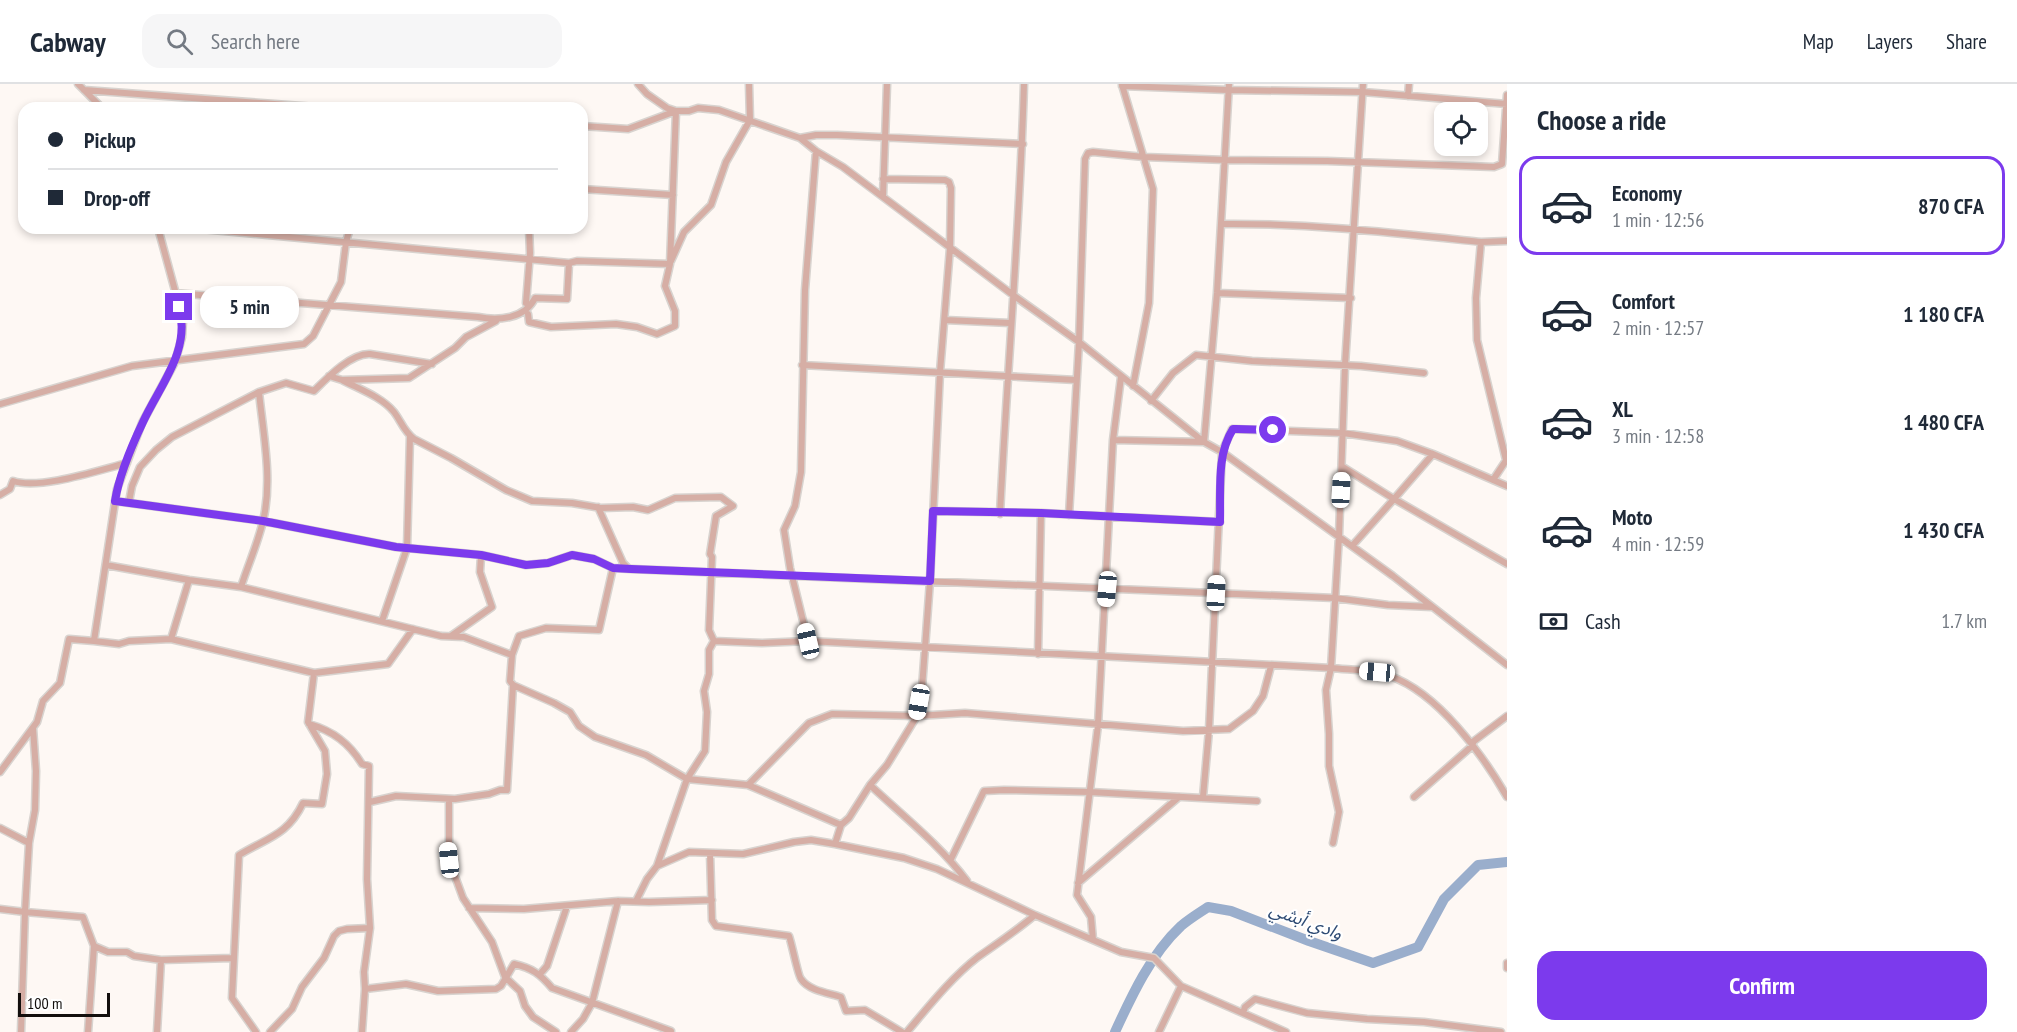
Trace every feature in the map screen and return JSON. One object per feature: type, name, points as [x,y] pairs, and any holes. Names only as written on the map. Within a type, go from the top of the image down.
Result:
[{"type":"street","points":[[78,84],[96,102]]},
{"type":"street","points":[[638,84],[654,100],[676,111]]},
{"type":"street","points":[[670,264],[684,232],[711,205],[726,162],[750,120],[749,84]]},
{"type":"street","points":[[883,196],[887,84]]},
{"type":"street","points":[[1000,514],[1010,323],[1023,144],[1024,84]]},
{"type":"street","points":[[1333,843],[1339,813],[1329,766],[1326,690],[1331,668],[1343,466],[1345,365],[1363,84]]},
{"type":"street","points":[[1408,96],[1409,84]]},
{"type":"street","points":[[1133,386],[1149,303],[1153,189],[1122,85],[1362,92],[1507,104]]},
{"type":"street","points":[[1204,442],[1226,160],[1228,87]]},
{"type":"street","points":[[84,90],[247,102]]},
{"type":"street","points":[[1069,515],[1079,342],[1085,159],[1088,153],[1226,160],[1498,166],[1502,164],[1507,95]]},
{"type":"street","points":[[588,126],[628,129],[676,111],[706,107],[800,138],[816,152],[843,167],[883,196],[1012,295],[1079,342],[1204,442],[1222,452],[1339,536],[1507,665]]},
{"type":"street","points":[[528,314],[529,322],[551,327],[616,324],[637,327],[657,334],[675,326],[675,311],[665,286],[670,264],[676,111]]},
{"type":"street","points":[[800,138],[816,135],[1023,144]]},
{"type":"street","points":[[808,641],[784,530],[795,506],[801,472],[805,290],[816,152]]},
{"type":"street","points":[[835,844],[841,825],[849,818],[870,785],[887,765],[917,716],[922,688],[930,581],[940,372],[950,248],[951,188],[949,182],[945,180],[883,179]]},
{"type":"street","points":[[588,189],[673,195]]},
{"type":"street","points":[[1221,224],[1355,231],[1481,242],[1507,241]]},
{"type":"street","points":[[94,640],[117,489],[142,423],[175,362],[182,337],[183,320],[160,234]]},
{"type":"street","points":[[257,234],[569,263],[577,261],[670,264]]},
{"type":"street","points":[[0,404],[132,366],[304,344],[313,336],[341,282],[348,234]]},
{"type":"street","points":[[526,303],[530,259],[529,234]]},
{"type":"street","points":[[1481,242],[1476,298],[1477,340],[1507,459],[1493,480]]},
{"type":"street","points":[[342,380],[409,378],[455,348],[466,337],[496,320],[522,313],[535,298],[567,299],[569,263]]},
{"type":"street","points":[[175,293],[496,320]]},
{"type":"street","points":[[1217,293],[1351,298]]},
{"type":"street","points":[[945,320],[1010,323]]},
{"type":"street","points":[[129,502],[136,474],[156,450],[172,437],[259,392],[286,383],[314,391],[329,376],[360,354],[432,363]]},
{"type":"street","points":[[1151,401],[1162,385],[1196,355],[1210,358],[1345,365],[1424,373]]},
{"type":"street","points":[[802,365],[1076,380]]},
{"type":"street","points":[[329,376],[342,380],[385,404],[394,412],[410,436],[521,498],[648,510],[675,498],[721,497],[733,506],[716,516],[712,533],[709,630],[714,641]]},
{"type":"street","points":[[1093,940],[1090,917],[1077,895],[1098,725],[1107,589],[1108,518],[1113,440],[1121,377]]},
{"type":"street","points":[[241,587],[263,521],[266,474],[259,392]]},
{"type":"street","points":[[1203,797],[1209,730],[1222,452],[1233,429],[1343,433],[1396,441],[1433,454],[1507,486]]},
{"type":"street","points":[[382,621],[407,548],[410,436]]},
{"type":"street","points":[[1113,440],[1204,442]]},
{"type":"street","points":[[1352,546],[1433,454]]},
{"type":"street","points":[[0,495],[10,489],[13,481],[22,484],[59,480],[127,463]]},
{"type":"street","points":[[1343,466],[1394,499],[1507,564]]},
{"type":"street","points":[[115,501],[263,521],[407,548],[481,555],[526,565],[548,563],[572,555],[594,559],[613,568],[629,569],[1335,598],[1388,605],[1432,607]]},
{"type":"street","points":[[598,507],[623,562],[629,569]]},
{"type":"street","points":[[933,511],[1041,513],[1220,522]]},
{"type":"street","points":[[1038,654],[1041,513]]},
{"type":"street","points":[[450,637],[492,607],[480,572],[481,555]]},
{"type":"street","points":[[106,565],[241,587],[413,629],[450,637],[464,637],[512,656]]},
{"type":"street","points":[[370,802],[396,796],[449,799],[507,790],[513,685],[510,681],[512,656],[519,636],[546,628],[599,630],[613,568]]},
{"type":"street","points":[[171,639],[189,580]]},
{"type":"street","points":[[0,772],[33,728],[43,701],[60,683],[69,639],[119,644],[129,641],[171,639],[314,673],[388,664],[413,629]]},
{"type":"street","points":[[714,641],[762,643],[808,641],[1377,672],[1400,681],[1440,708],[1490,768],[1507,797]]},
{"type":"street","points":[[636,900],[657,866],[687,779],[705,751],[707,712],[704,691],[709,674],[709,650],[714,641]]},
{"type":"street","points":[[748,785],[809,723],[832,714],[917,716],[965,713],[1183,731],[1228,729],[1253,711],[1263,696],[1271,666]]},
{"type":"street","points":[[256,1032],[232,998],[232,958],[239,855],[282,831],[296,819],[303,803],[322,804],[327,774],[325,751],[309,724],[308,716],[314,673]]},
{"type":"street","points":[[513,685],[570,712],[579,726],[595,737],[646,755],[687,779],[748,785],[841,825]]},
{"type":"street","points":[[1414,797],[1472,746],[1474,741],[1507,716]]},
{"type":"street","points":[[309,724],[332,732],[355,753],[362,764],[369,766],[370,802],[366,879],[370,928],[364,972],[362,1032]]},
{"type":"street","points":[[21,1032],[29,843],[35,810],[36,771],[33,728]]},
{"type":"street","points":[[870,785],[895,809],[908,817],[951,859],[969,883]]},
{"type":"street","points":[[951,859],[984,791],[1090,792],[1257,801]]},
{"type":"street","points":[[1078,883],[1179,797]]},
{"type":"street","points":[[449,799],[449,860],[463,898],[492,942],[505,977],[520,991],[525,1006],[533,1017],[556,1032]]},
{"type":"street","points":[[0,828],[29,843]]},
{"type":"street","points":[[657,866],[689,852],[743,854],[811,840],[904,858],[937,869],[1121,952],[1154,958],[1182,986],[1286,1032]]},
{"type":"street","points":[[710,853],[712,920],[716,927],[789,936],[797,959],[800,978],[804,982],[822,992],[841,997],[846,1011],[865,1010],[902,1032]]},
{"type":"street","points":[[469,908],[524,909],[636,900],[649,902],[712,900]]},
{"type":"street","points":[[571,1032],[583,1019],[592,1003],[618,901]]},
{"type":"street","points":[[540,974],[547,966],[567,906]]},
{"type":"street","points":[[0,909],[83,916],[94,946],[88,1032]]},
{"type":"street","points":[[908,1032],[928,1007],[977,958],[1009,937],[1035,915]]},
{"type":"street","points":[[270,1032],[292,1009],[302,987],[324,958],[334,936],[339,931],[347,929],[370,928]]},
{"type":"street","points":[[94,946],[108,952],[127,952],[134,956],[161,960],[232,958]]},
{"type":"street","points":[[157,1032],[161,960]]},
{"type":"street","points":[[365,989],[406,984],[438,991],[496,989],[501,986],[514,964],[531,968],[540,974],[552,988],[671,1031]]},
{"type":"street","points":[[1160,1032],[1182,986]]},
{"type":"street","points":[[1243,1013],[1245,1007],[1255,999],[1307,1013],[1424,1022],[1501,1032]]},
{"type":"waterway","name":"وادي أبشي","points":[[1115,1032],[1135,990],[1160,949],[1181,926],[1208,907],[1231,911],[1373,963],[1418,947],[1444,899],[1478,865],[1507,862]]},
{"type":"route","points":[[179,307],[183,320],[182,337],[175,362],[142,423],[117,489],[115,501],[263,521],[396,547],[481,555],[526,565],[548,563],[572,555],[594,559],[613,568],[930,581],[933,511],[1041,513],[1220,522],[1222,452],[1230,434],[1233,429],[1273,430]]}]
